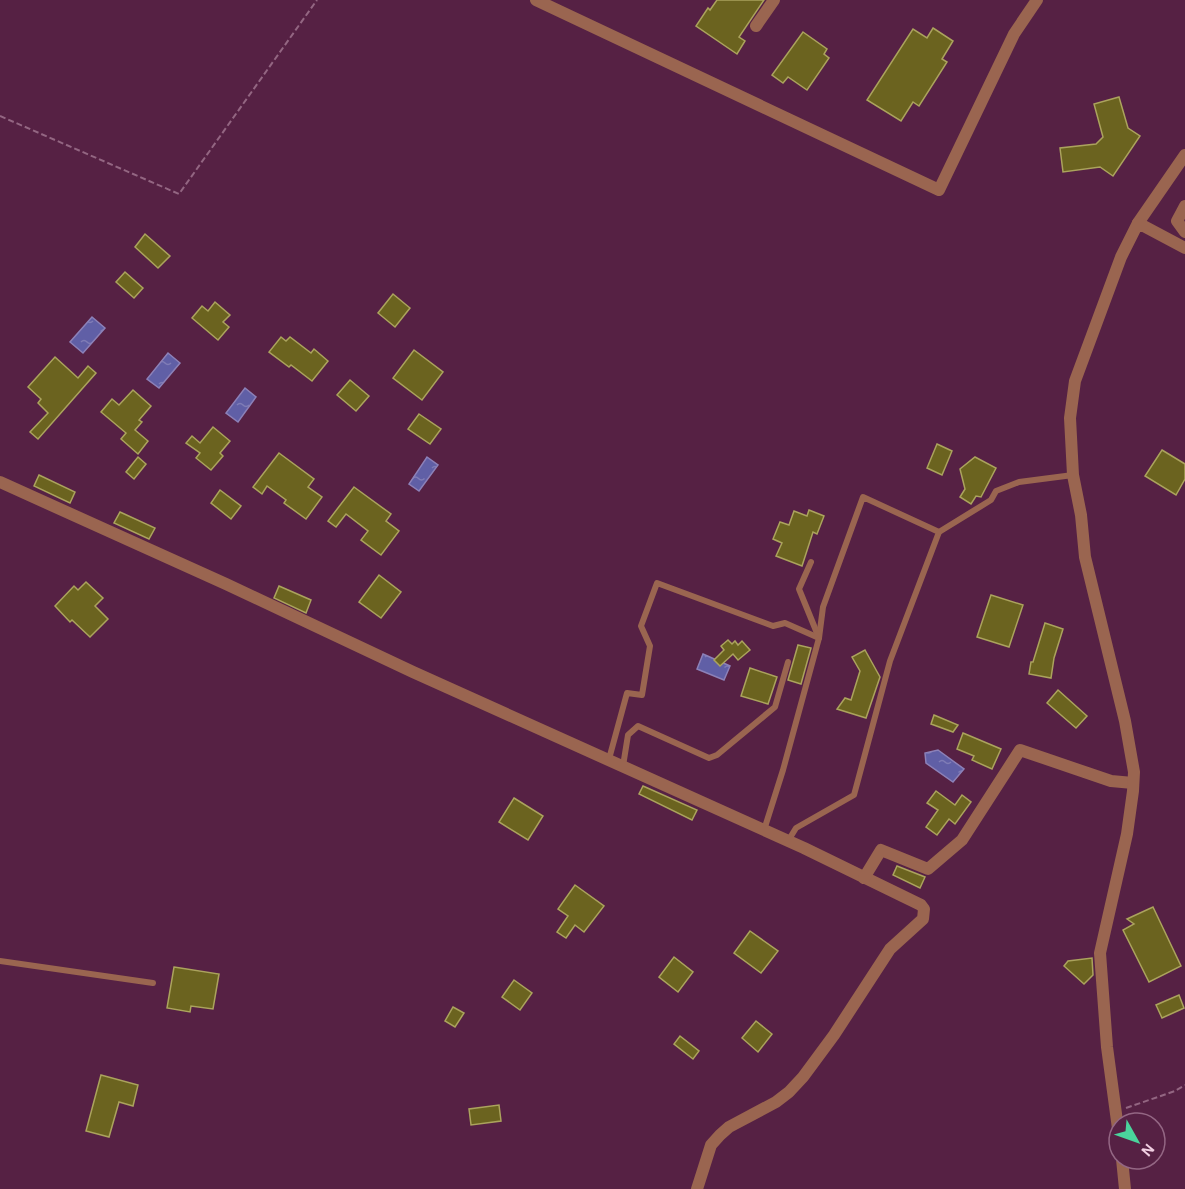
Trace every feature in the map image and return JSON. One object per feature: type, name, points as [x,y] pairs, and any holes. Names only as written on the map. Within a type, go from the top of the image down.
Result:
[{"type":"street","points":[[537,0],[939,190],[1014,34],[1037,0]]},
{"type":"street","points":[[756,26],[774,0]]},
{"type":"street","points":[[1115,1111],[1100,953],[1128,834],[1133,783],[1132,758],[1085,557],[1081,515],[1073,475],[1070,418],[1075,381],[1121,257],[1138,223],[1185,155]]},
{"type":"street","points":[[1185,206],[1177,221],[1185,232]]},
{"type":"street","points":[[1138,223],[1185,248]]},
{"type":"street","points":[[0,482],[788,841],[921,905],[924,909],[923,919],[890,949],[834,1035],[803,1077],[776,1102],[729,1126],[711,1145],[697,1189]]},
{"type":"street","points":[[864,878],[881,850],[928,869],[962,840],[1020,750],[1111,781],[1133,783]]},
{"type":"street","points":[[1123,1171],[1125,1189]]},
{"type":"lane","points":[[788,841],[796,828],[854,795],[890,661],[939,532],[991,500],[996,491],[1019,482],[1073,475]]},
{"type":"lane","points":[[764,830],[819,638],[824,607],[863,497],[939,532]]},
{"type":"lane","points":[[811,562],[799,589],[819,638]]},
{"type":"lane","points":[[609,759],[627,693],[642,695],[650,646],[640,626],[657,583],[773,626],[785,623],[819,638]]},
{"type":"lane","points":[[623,766],[628,735],[638,726],[709,758],[717,755],[775,707],[789,662]]},
{"type":"lane","points":[[0,961],[153,983]]},
{"type":"path","points":[[0,116],[178,195],[317,0]]},
{"type":"path","points":[[1118,1111],[1185,1085]]},
{"type":"water","points":[[92,317],[105,328],[83,353],[70,342]]},
{"type":"water","points":[[168,353],[180,363],[159,388],[147,379]]},
{"type":"water","points":[[245,388],[256,397],[238,422],[226,413]]},
{"type":"water","points":[[427,457],[438,465],[419,491],[409,484]]},
{"type":"water","points":[[703,654],[730,666],[724,680],[697,669]]},
{"type":"water","points":[[938,750],[964,769],[953,782],[926,763],[925,753]]},
{"type":"building","points":[[717,0],[764,0],[739,37],[745,41],[737,54],[696,26],[708,8],[710,10]]},
{"type":"building","points":[[933,28],[953,41],[942,59],[947,62],[919,106],[913,102],[901,121],[867,100],[913,29],[927,38]]},
{"type":"building","points":[[803,32],[827,49],[824,54],[829,58],[807,90],[788,77],[783,83],[772,75]]},
{"type":"building","points":[[1119,97],[1128,128],[1140,136],[1113,176],[1100,167],[1063,172],[1060,148],[1096,144],[1103,137],[1094,104]]},
{"type":"building","points":[[145,234],[170,256],[158,268],[135,247]]},
{"type":"building","points":[[125,272],[143,288],[134,298],[116,282]]},
{"type":"building","points":[[393,294],[410,308],[395,327],[378,313]]},
{"type":"building","points":[[215,302],[230,315],[223,322],[229,327],[218,340],[192,318],[202,306],[208,311]]},
{"type":"building","points":[[281,337],[286,341],[290,337],[311,353],[314,349],[328,361],[312,381],[269,352]]},
{"type":"building","points":[[414,350],[443,372],[422,400],[393,378]]},
{"type":"building","points":[[55,357],[78,378],[88,366],[96,373],[38,439],[30,432],[48,413],[38,403],[41,399],[28,387]]},
{"type":"building","points":[[350,380],[369,396],[356,411],[337,395]]},
{"type":"building","points":[[133,390],[151,406],[139,420],[142,422],[135,430],[148,441],[138,454],[121,439],[126,433],[101,412],[112,399],[119,405]]},
{"type":"building","points":[[419,414],[441,429],[430,444],[408,429]]},
{"type":"building","points":[[213,427],[230,441],[220,453],[223,456],[211,470],[196,458],[200,453],[186,443],[192,436],[200,443]]},
{"type":"building","points":[[937,444],[952,451],[942,475],[927,468]]},
{"type":"building","points":[[1162,450],[1185,464],[1185,479],[1176,495],[1145,476]]},
{"type":"building","points":[[279,453],[314,479],[308,487],[322,497],[306,519],[284,503],[286,500],[267,486],[262,494],[253,487]]},
{"type":"building","points":[[138,457],[146,464],[134,479],[126,472]]},
{"type":"building","points":[[975,457],[996,468],[981,497],[976,496],[971,504],[960,497],[965,489],[960,469]]},
{"type":"building","points":[[39,475],[75,492],[70,503],[34,486]]},
{"type":"building","points":[[354,487],[391,514],[386,521],[399,531],[381,555],[361,540],[368,531],[346,514],[336,527],[328,521]]},
{"type":"building","points":[[220,490],[241,506],[231,519],[211,503]]},
{"type":"building","points":[[809,510],[824,516],[817,534],[813,532],[802,566],[776,556],[782,543],[773,539],[780,522],[789,525],[794,511],[807,516]]},
{"type":"building","points":[[120,512],[155,528],[149,539],[114,523]]},
{"type":"building","points":[[379,575],[401,592],[381,618],[359,602]]},
{"type":"building","points":[[86,582],[103,598],[95,606],[108,619],[90,637],[72,620],[70,622],[55,606],[74,586],[78,590]]},
{"type":"building","points":[[279,586],[311,600],[306,613],[274,598]]},
{"type":"building","points":[[991,595],[1023,605],[1009,647],[977,637]]},
{"type":"building","points":[[1045,623],[1063,629],[1054,658],[1051,678],[1029,674]]},
{"type":"building","points":[[728,640],[732,644],[735,641],[738,645],[742,641],[750,650],[738,660],[733,654],[720,666],[714,660],[724,650],[721,646]]},
{"type":"building","points":[[798,645],[811,648],[801,684],[788,680]]},
{"type":"building","points":[[865,650],[880,677],[866,718],[837,709],[845,698],[851,700],[860,671],[852,657]]},
{"type":"building","points":[[750,668],[777,677],[768,704],[741,696]]},
{"type":"building","points":[[1058,690],[1087,716],[1076,728],[1047,703]]},
{"type":"building","points":[[934,715],[958,725],[953,732],[931,724]]},
{"type":"building","points":[[963,733],[1001,749],[992,769],[972,760],[974,756],[957,749]]},
{"type":"building","points":[[643,786],[697,810],[692,820],[639,794]]},
{"type":"building","points":[[936,791],[955,805],[962,795],[971,802],[955,824],[949,819],[937,835],[926,827],[938,810],[927,803]]},
{"type":"building","points":[[514,798],[543,816],[528,840],[499,822]]},
{"type":"building","points":[[897,866],[925,877],[920,888],[893,875]]},
{"type":"building","points":[[575,885],[604,906],[584,932],[575,925],[566,938],[557,932],[568,916],[558,909]]},
{"type":"building","points":[[1153,907],[1181,966],[1149,982],[1123,930],[1134,924],[1127,919]]},
{"type":"building","points":[[750,931],[778,951],[761,973],[734,953]]},
{"type":"building","points":[[674,957],[693,972],[678,992],[659,977]]},
{"type":"building","points":[[1092,958],[1093,975],[1084,984],[1064,966],[1068,961]]},
{"type":"building","points":[[174,967],[219,974],[213,1009],[191,1006],[190,1012],[167,1008]]},
{"type":"building","points":[[514,980],[532,993],[520,1010],[502,997]]},
{"type":"building","points":[[1179,995],[1184,1008],[1162,1018],[1156,1005]]},
{"type":"building","points":[[453,1007],[464,1013],[455,1027],[445,1021]]},
{"type":"building","points":[[756,1021],[772,1034],[758,1052],[742,1038]]},
{"type":"building","points":[[680,1036],[699,1051],[693,1059],[674,1044]]},
{"type":"building","points":[[101,1075],[138,1085],[133,1106],[119,1102],[109,1137],[86,1131]]},
{"type":"building","points":[[499,1105],[501,1121],[471,1125],[469,1109]]}]
